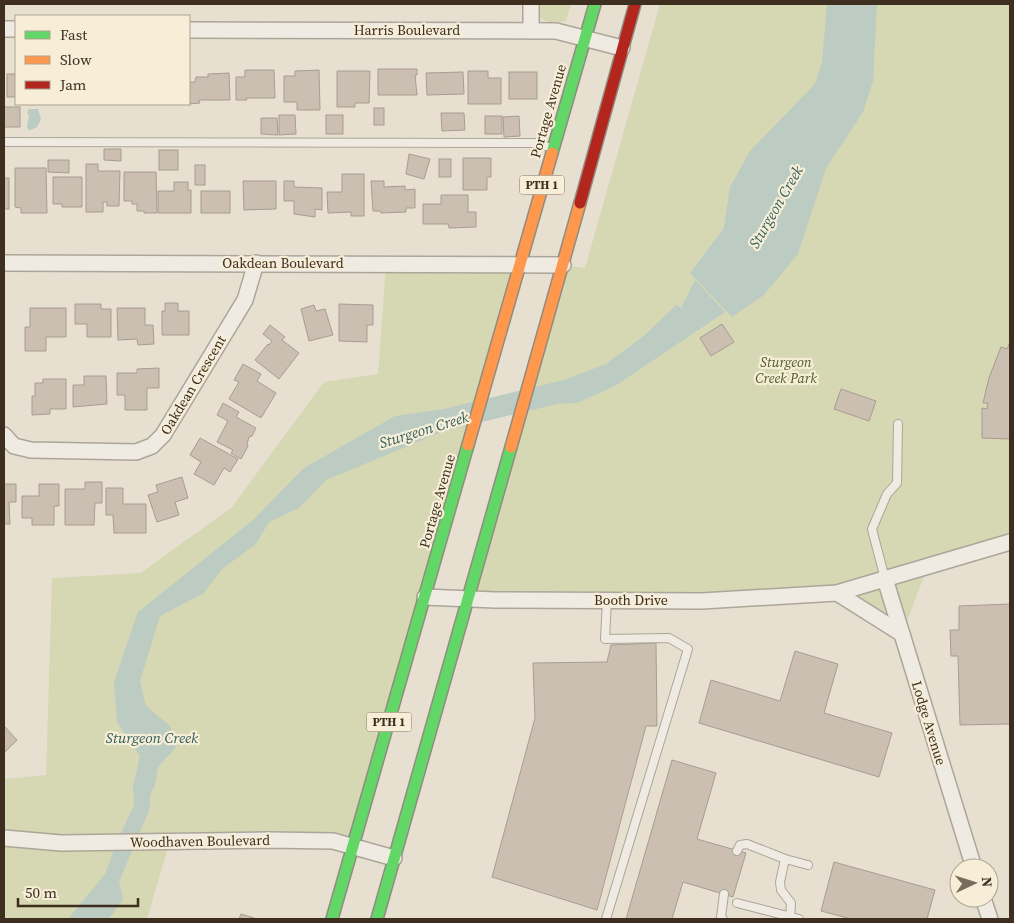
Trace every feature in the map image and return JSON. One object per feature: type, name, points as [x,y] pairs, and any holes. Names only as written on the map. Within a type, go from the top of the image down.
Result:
[{"type":"highway","name":"Portage Avenue","points":[[332,919],[552,147],[595,4]]},
{"type":"highway","name":"PTH 1","points":[[377,919],[635,4]]},
{"type":"street","points":[[531,4],[531,31]]},
{"type":"street","name":"Harris Boulevard","points":[[190,30],[556,31],[622,48]]},
{"type":"street","name":"Oakdean Boulevard","points":[[4,262],[563,264]]},
{"type":"street","name":"Oakdean Crescent","points":[[4,435],[14,446],[31,450],[136,452],[152,446],[163,436],[245,300],[256,263]]},
{"type":"street","name":"Booth Drive","points":[[425,597],[702,601],[837,593],[1010,542]]},
{"type":"street","name":"Lodge Avenue","points":[[884,579],[971,858]]},
{"type":"street","points":[[837,593],[902,634]]},
{"type":"street","name":"Woodhaven Boulevard","points":[[4,838],[61,843],[229,840],[333,841],[394,858]]},
{"type":"lane","points":[[4,142],[534,144],[552,147]]},
{"type":"lane","points":[[884,579],[872,529],[888,494],[897,483],[898,424]]},
{"type":"lane","points":[[606,919],[688,649],[669,638],[605,639],[608,600]]},
{"type":"lane","points":[[737,851],[740,845],[747,844],[785,859],[808,865]]},
{"type":"lane","points":[[785,859],[780,882],[781,890],[791,903],[790,918]]},
{"type":"lane","points":[[723,919],[724,894]]},
{"type":"lane","points":[[737,903],[799,919]]},
{"type":"green space","points":[[538,4],[571,4],[566,21],[555,22],[544,20],[538,15]]},
{"type":"green space","name":"Sturgeon Creek Park","points":[[660,4],[1010,4],[1010,542],[928,566],[902,634],[837,593],[467,599],[563,265],[585,268]]},
{"type":"green space","points":[[386,264],[519,265],[353,847],[170,841],[147,919],[4,919],[4,779],[46,775],[52,578],[141,573],[232,507],[324,382],[378,374]]},
{"type":"water","name":"Sturgeon Creek","points":[[827,4],[877,4],[873,81],[863,112],[826,168],[798,254],[764,295],[732,317],[690,273],[724,228],[730,187],[750,151],[815,84],[822,62]]},
{"type":"water","points":[[29,109],[38,109],[41,119],[37,127],[31,130],[28,130],[27,126],[29,117],[27,112]]},
{"type":"water","name":"Sturgeon Creek","points":[[695,280],[725,312],[615,386],[577,403],[557,404],[444,431],[326,480],[299,508],[269,522],[256,544],[222,569],[204,593],[160,616],[140,681],[146,706],[170,726],[174,743],[177,746],[158,767],[155,785],[150,795],[150,808],[119,882],[123,899],[109,919],[68,919],[105,874],[134,805],[133,787],[140,756],[117,722],[114,682],[138,612],[253,520],[304,468],[395,416],[444,409],[564,380],[606,364],[645,335],[676,305],[681,308]]},
{"type":"building","points":[[378,69],[417,69],[417,75],[415,75],[417,95],[378,95]]},
{"type":"building","points":[[245,70],[274,70],[275,98],[236,100],[236,77],[245,77]]},
{"type":"building","points":[[319,70],[320,110],[297,110],[297,102],[284,102],[284,76],[295,76],[295,71]]},
{"type":"building","points":[[337,71],[370,71],[369,103],[355,103],[355,107],[337,107]]},
{"type":"building","points":[[468,71],[488,71],[488,78],[501,78],[501,104],[468,104]]},
{"type":"building","points":[[463,72],[464,94],[427,95],[426,73]]},
{"type":"building","points":[[509,72],[537,72],[537,99],[509,99]]},
{"type":"building","points":[[229,73],[230,100],[199,100],[200,103],[190,104],[190,82],[195,82],[196,77],[208,77],[208,74]]},
{"type":"building","points":[[7,74],[15,74],[15,97],[7,97]]},
{"type":"building","points":[[4,107],[20,107],[20,127],[4,127]]},
{"type":"building","points":[[374,108],[384,108],[384,125],[374,125]]},
{"type":"building","points":[[441,113],[464,113],[465,130],[442,131]]},
{"type":"building","points":[[279,115],[295,115],[296,134],[279,135]]},
{"type":"building","points":[[326,115],[343,115],[343,134],[326,134]]},
{"type":"building","points":[[485,116],[502,116],[502,134],[485,134]]},
{"type":"building","points":[[519,116],[520,136],[504,137],[503,117]]},
{"type":"building","points":[[261,118],[277,118],[278,135],[261,134]]},
{"type":"building","points":[[104,149],[121,149],[121,161],[104,160]]},
{"type":"building","points":[[159,150],[178,150],[178,170],[159,170]]},
{"type":"building","points":[[409,154],[430,159],[424,179],[406,174]]},
{"type":"building","points":[[463,158],[491,158],[491,177],[487,177],[487,190],[463,190]]},
{"type":"building","points":[[439,159],[451,159],[451,177],[439,177]]},
{"type":"building","points":[[48,160],[69,160],[69,173],[48,172]]},
{"type":"building","points":[[86,164],[98,164],[98,171],[120,171],[119,206],[107,206],[107,202],[103,202],[103,212],[86,212]]},
{"type":"building","points":[[195,165],[205,165],[205,185],[195,185]]},
{"type":"building","points":[[15,168],[46,168],[47,213],[21,213],[21,208],[15,207]]},
{"type":"building","points":[[124,172],[156,172],[157,213],[137,211],[137,204],[132,204],[132,201],[124,201]]},
{"type":"building","points":[[342,174],[364,174],[364,216],[351,216],[351,212],[328,213],[327,192],[342,192]]},
{"type":"building","points":[[53,177],[82,177],[82,207],[62,207],[62,204],[53,204]]},
{"type":"building","points":[[4,178],[9,178],[9,209],[4,209]]},
{"type":"building","points":[[243,181],[276,181],[276,209],[244,210]]},
{"type":"building","points":[[284,181],[294,181],[294,187],[322,188],[322,210],[315,209],[315,217],[294,214],[294,201],[284,201]]},
{"type":"building","points":[[371,181],[384,181],[384,187],[405,186],[405,190],[415,189],[415,208],[406,208],[406,212],[381,213],[380,211],[373,211]]},
{"type":"building","points":[[174,182],[188,182],[188,190],[191,190],[191,213],[158,213],[158,191],[174,191]]},
{"type":"building","points":[[201,191],[230,191],[230,213],[201,213]]},
{"type":"building","points":[[441,195],[468,195],[468,212],[476,212],[476,227],[449,228],[448,224],[423,224],[423,204],[441,204]]},
{"type":"building","points":[[165,303],[178,303],[178,311],[189,311],[189,335],[162,335],[162,311],[165,311]]},
{"type":"building","points":[[75,304],[101,304],[101,309],[111,309],[111,337],[87,337],[87,324],[75,324]]},
{"type":"building","points":[[339,304],[373,305],[373,325],[367,325],[367,342],[339,341]]},
{"type":"building","points":[[314,305],[316,311],[325,309],[333,335],[309,341],[301,309]]},
{"type":"building","points":[[30,308],[66,308],[66,337],[46,337],[46,351],[25,351],[25,327],[30,327]]},
{"type":"building","points":[[117,308],[145,308],[145,325],[153,325],[154,344],[138,345],[137,339],[118,340]]},
{"type":"building","points":[[722,324],[734,342],[711,356],[700,338]]},
{"type":"building","points":[[270,325],[285,337],[282,340],[299,353],[279,379],[255,360],[272,341],[263,334]]},
{"type":"building","points":[[1010,342],[1010,439],[982,438],[982,408],[987,409],[988,403],[983,403],[989,378],[1001,347],[1007,349]]},
{"type":"building","points":[[243,364],[261,374],[257,381],[276,393],[261,418],[229,399],[239,382],[234,380]]},
{"type":"building","points":[[159,368],[159,388],[147,388],[147,410],[125,410],[125,395],[117,395],[117,373],[137,373],[137,369]]},
{"type":"building","points":[[84,376],[106,376],[107,404],[73,407],[73,385],[84,385]]},
{"type":"building","points":[[43,379],[66,379],[66,409],[50,409],[50,414],[32,415],[32,396],[35,396],[35,383],[43,383]]},
{"type":"building","points":[[841,389],[876,401],[869,421],[834,409]]},
{"type":"building","points":[[223,403],[239,412],[236,417],[256,428],[252,436],[249,437],[248,446],[241,459],[231,453],[233,450],[217,442],[228,421],[217,415]]},
{"type":"building","points":[[200,438],[238,459],[230,472],[224,468],[214,485],[194,474],[201,462],[190,455]]},
{"type":"building","points":[[182,477],[188,498],[175,502],[179,515],[157,522],[148,495],[158,492],[156,485]]},
{"type":"building","points":[[85,482],[102,482],[102,503],[95,503],[94,525],[65,525],[65,489],[85,489]]},
{"type":"building","points":[[4,484],[16,484],[16,502],[9,502],[10,524],[4,524]]},
{"type":"building","points":[[39,484],[59,484],[59,506],[54,506],[54,525],[32,525],[32,518],[22,518],[22,496],[39,496]]},
{"type":"building","points":[[106,488],[123,488],[123,504],[146,504],[146,533],[114,533],[113,515],[106,515]]},
{"type":"building","points":[[1010,604],[1010,724],[960,725],[958,656],[951,656],[950,630],[959,630],[959,606]]},
{"type":"building","points":[[656,643],[657,726],[646,726],[597,910],[492,877],[535,718],[533,663],[607,662],[611,645]]},
{"type":"building","points":[[795,651],[838,664],[824,713],[892,733],[879,777],[699,723],[711,680],[780,701]]},
{"type":"building","points":[[4,726],[17,740],[4,753]]},
{"type":"building","points":[[672,760],[716,773],[697,839],[746,853],[733,897],[683,882],[672,919],[626,919]]},
{"type":"building","points":[[834,862],[935,890],[927,919],[851,919],[821,911]]},
{"type":"building","points":[[241,914],[257,919],[239,919]]},
{"type":"traffic: fast","points":[[552,153],[595,4]]},
{"type":"traffic: fast","points":[[332,919],[468,445]]},
{"type":"traffic: fast","points":[[377,919],[511,447]]},
{"type":"traffic: slow","points":[[468,445],[552,153]]},
{"type":"traffic: slow","points":[[511,447],[580,203]]},
{"type":"traffic: jam","points":[[580,203],[635,4]]}]
